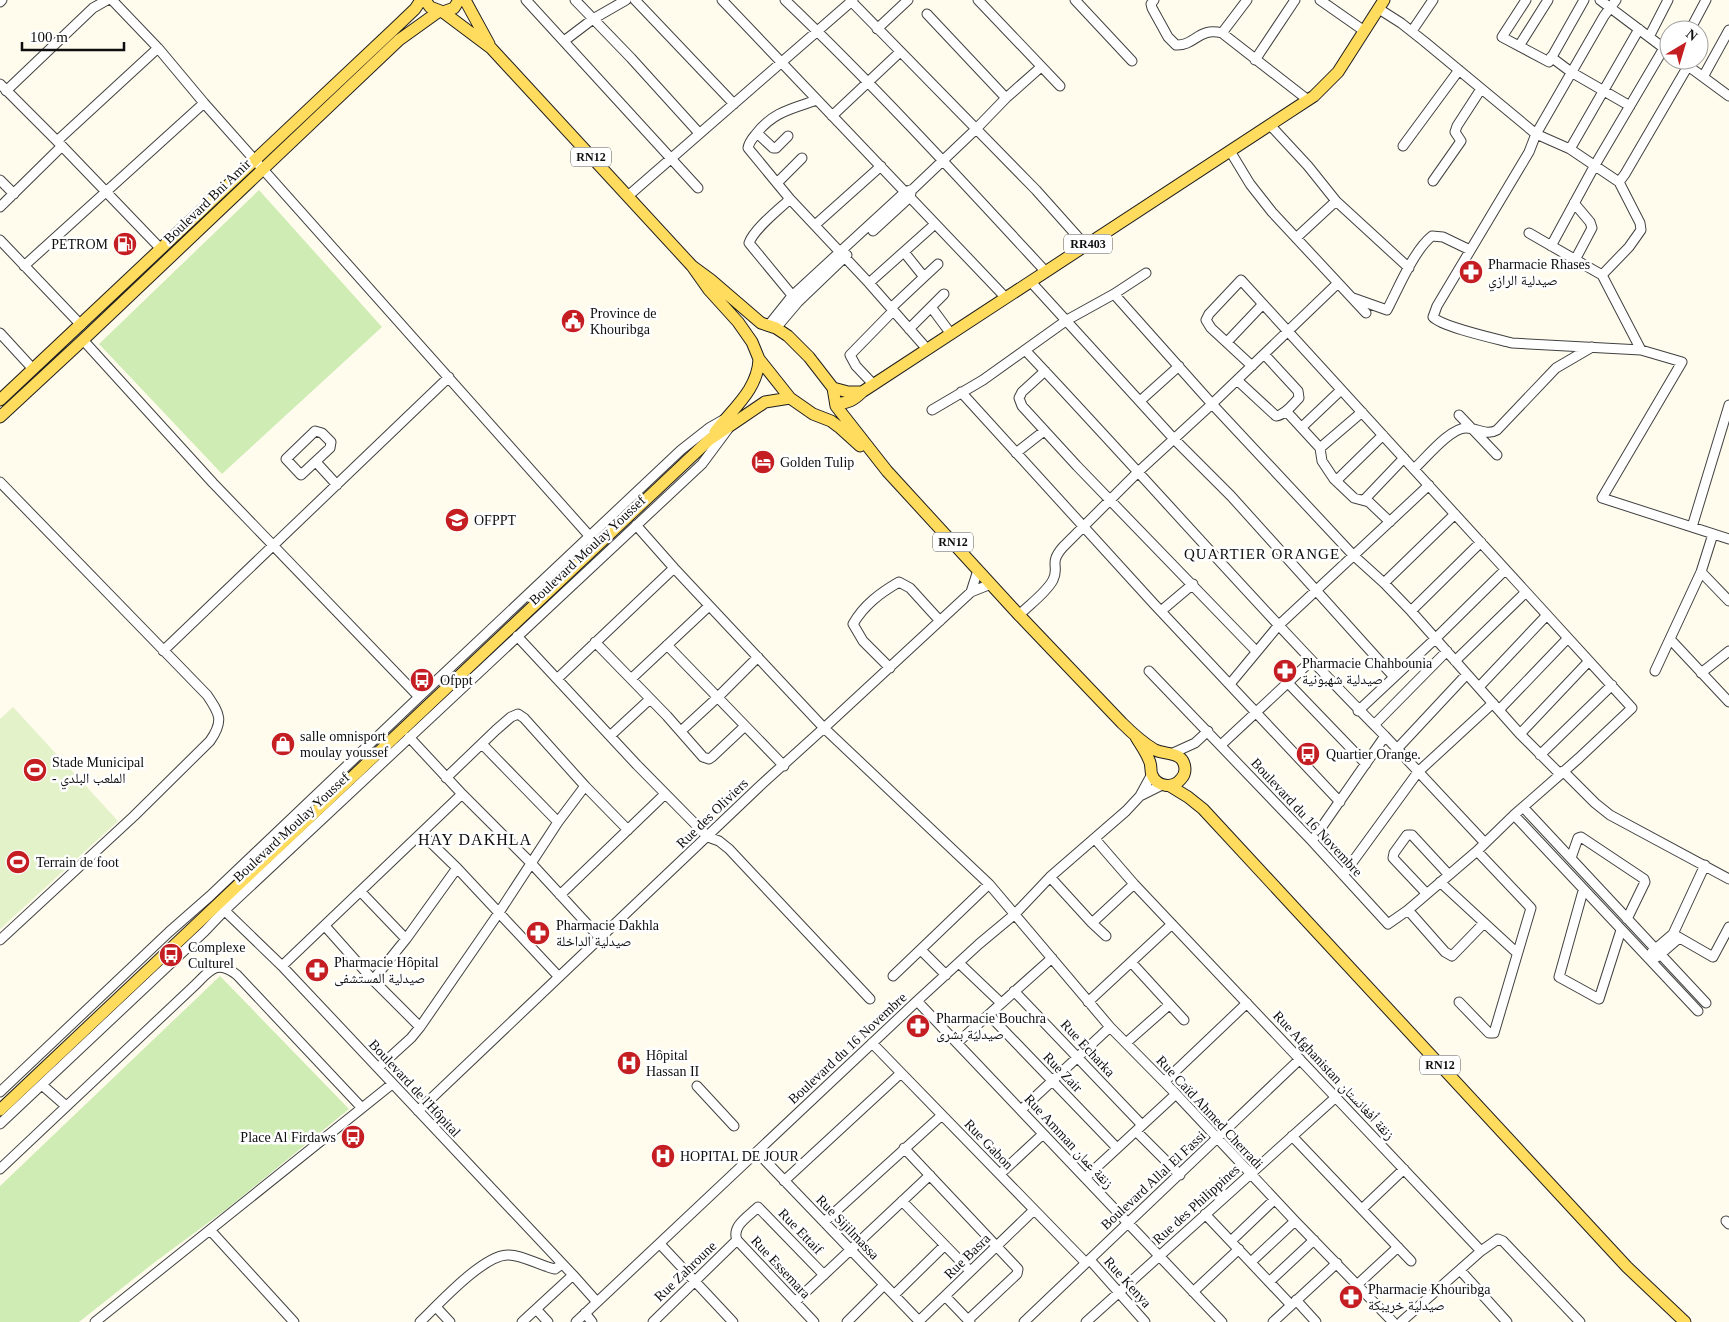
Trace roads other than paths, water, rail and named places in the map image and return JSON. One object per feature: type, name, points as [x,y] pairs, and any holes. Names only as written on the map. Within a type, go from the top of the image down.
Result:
[{"type":"main road","name":"Boulevard Bni Amir","points":[[0,400],[393,30],[421,0]]},
{"type":"main road","name":"RN12","points":[[425,0],[430,7],[491,48],[628,196],[692,266],[709,290],[738,322],[752,342],[759,359],[790,398],[813,414],[840,427],[887,471],[1019,614],[1136,736],[1157,750],[1179,757],[1188,786],[1198,804],[1627,1267],[1685,1322]]},
{"type":"main road","name":"Boulevard Bni Amir","points":[[0,417],[399,40],[440,12],[454,8],[459,0]]},
{"type":"main road","name":"RN12","points":[[465,0],[491,48]]},
{"type":"main road","name":"RR403","points":[[1311,98],[1334,70],[1360,28],[1380,3]]},
{"type":"main road","name":"RR403","points":[[836,405],[850,402],[927,349],[1311,98],[1338,72],[1380,3]]},
{"type":"main road","name":"RN12","points":[[692,266],[749,313],[788,336],[809,357],[833,388],[836,405],[887,471]]},
{"type":"main road","points":[[752,342],[760,330],[770,326]]},
{"type":"main road","points":[[727,423],[752,387],[759,370],[759,359]]},
{"type":"main road","points":[[833,388],[848,392],[862,392]]},
{"type":"main road","points":[[727,423],[764,402],[790,398]]},
{"type":"main road","points":[[820,416],[826,414],[836,405]]},
{"type":"main road","name":"Boulevard Moulay Youssef","points":[[0,1110],[598,545],[644,509],[685,454],[709,440],[727,423]]},
{"type":"main road","name":"RN12","points":[[1136,736],[1156,781],[1198,804]]},
{"type":"main road","points":[[1152,771],[1154,759],[1168,753]]},
{"type":"main road","points":[[1166,785],[1180,781],[1184,769]]},
{"type":"street","points":[[107,0],[94,8],[3,87],[160,248]]},
{"type":"street","points":[[112,0],[158,48],[204,103],[264,168],[598,545]]},
{"type":"street","points":[[526,0],[698,188]]},
{"type":"street","points":[[575,0],[631,58],[699,134]]},
{"type":"street","points":[[564,41],[593,19],[626,0]]},
{"type":"street","points":[[635,0],[734,104]]},
{"type":"street","points":[[722,0],[832,116],[909,192],[935,224],[1006,298]]},
{"type":"street","points":[[785,0],[818,31],[943,161],[1046,272]]},
{"type":"street","points":[[877,29],[908,0]]},
{"type":"street","points":[[978,0],[1060,86]]},
{"type":"street","points":[[1075,0],[1132,61]]},
{"type":"street","points":[[1154,0],[1151,4],[1152,8],[1168,36],[1176,45],[1186,43],[1204,32],[1215,31],[1222,33],[1256,60],[1311,98]]},
{"type":"street","points":[[1222,33],[1247,0]]},
{"type":"street","points":[[1256,60],[1295,0]]},
{"type":"street","points":[[1320,0],[1360,28]]},
{"type":"street","points":[[1412,31],[1433,0]]},
{"type":"street","points":[[1526,0],[1502,37],[1548,62],[1584,0]]},
{"type":"street","points":[[1519,46],[1548,0]]},
{"type":"street","points":[[1600,0],[1614,4],[1639,29],[1659,45]]},
{"type":"street","points":[[1649,37],[1668,0]]},
{"type":"street","points":[[1695,20],[1706,0]]},
{"type":"street","points":[[628,196],[851,1],[975,130],[1036,190],[1086,246]]},
{"type":"street","points":[[1380,3],[1536,134],[1570,149],[1619,182],[1640,224],[1641,230],[1629,247],[1602,275]]},
{"type":"street","points":[[1614,4],[1604,16],[1571,72],[1536,134],[1529,152],[1433,314],[1434,318],[1512,343],[1641,350],[1682,362],[1602,498],[1729,539]]},
{"type":"street","points":[[927,14],[1006,98]]},
{"type":"street","points":[[1570,149],[1639,29]]},
{"type":"street","points":[[1704,77],[1729,30]]},
{"type":"street","points":[[0,207],[60,144],[158,48]]},
{"type":"street","points":[[832,116],[900,52]]},
{"type":"street","points":[[1551,57],[1571,72],[1630,106]]},
{"type":"street","points":[[1551,246],[1595,165],[1659,61]]},
{"type":"street","points":[[770,326],[795,299],[1041,67]]},
{"type":"street","points":[[1403,146],[1458,70]]},
{"type":"street","points":[[1619,182],[1686,70]]},
{"type":"street","points":[[1694,70],[1729,96]]},
{"type":"street","points":[[1433,181],[1461,141],[1455,132],[1457,126],[1481,89]]},
{"type":"street","points":[[817,100],[774,116],[757,133],[748,148],[778,182],[790,199],[870,283],[927,349]]},
{"type":"street","points":[[24,266],[204,103]]},
{"type":"street","points":[[1270,125],[1308,166],[1336,201],[1409,268]]},
{"type":"street","points":[[757,133],[773,148],[776,148],[788,136]]},
{"type":"street","points":[[1230,151],[1250,184],[1272,212],[1366,313]]},
{"type":"street","points":[[778,182],[802,158]]},
{"type":"street","points":[[816,225],[881,166]]},
{"type":"street","points":[[0,180],[14,194]]},
{"type":"street","points":[[790,199],[752,236],[749,243],[795,299]]},
{"type":"street","points":[[1296,238],[1336,201]]},
{"type":"street","points":[[1574,203],[1590,222],[1592,228],[1575,260]]},
{"type":"street","points":[[870,283],[935,224]]},
{"type":"street","points":[[1529,233],[1602,275],[1641,350]]},
{"type":"street","points":[[1352,298],[1387,310],[1409,268],[1427,240],[1432,236],[1443,237],[1470,250]]},
{"type":"street","points":[[0,240],[81,325]]},
{"type":"street","points":[[904,252],[924,277]]},
{"type":"street","points":[[874,384],[856,366],[850,355],[938,264]]},
{"type":"street","points":[[932,410],[983,380],[1067,320],[1114,294],[1146,273]]},
{"type":"street","points":[[1252,366],[1207,324],[1206,320],[1209,314],[1241,280],[1632,708],[1477,851],[1408,910],[1445,952],[1452,956],[1484,923]]},
{"type":"street","points":[[1031,282],[1174,439],[1231,496],[1394,678]]},
{"type":"street","points":[[1019,614],[1052,582],[1055,573],[1054,562],[1056,554],[1138,472],[1338,283]]},
{"type":"street","points":[[909,329],[944,294]]},
{"type":"street","points":[[1114,294],[1212,404],[1353,555],[1411,611],[1540,755],[1605,812],[1729,879]]},
{"type":"street","points":[[1227,342],[1263,304]]},
{"type":"street","points":[[931,307],[951,334]]},
{"type":"street","points":[[0,333],[32,369]]},
{"type":"street","points":[[83,340],[213,483],[274,544],[419,697]]},
{"type":"street","points":[[1414,469],[1448,436],[1462,428],[1495,432],[1556,368],[1592,347]]},
{"type":"street","points":[[1025,350],[1278,626],[1485,843]]},
{"type":"street","points":[[1237,380],[1276,416],[1286,411],[1299,398],[1299,394],[1264,354]]},
{"type":"street","points":[[1140,401],[1179,366]]},
{"type":"street","points":[[1045,371],[1022,392],[1019,398],[1022,406],[1109,500],[1256,651]]},
{"type":"street","points":[[163,651],[449,378]]},
{"type":"street","points":[[1302,427],[1341,390]]},
{"type":"street","points":[[961,392],[1161,611],[1340,802]]},
{"type":"street","points":[[1692,527],[1729,405]]},
{"type":"street","points":[[1286,411],[1320,448],[1322,461],[1336,481],[1354,498],[1364,500],[1375,506],[1390,522]]},
{"type":"street","points":[[1320,448],[1362,412]]},
{"type":"street","points":[[1459,414],[1497,455]]},
{"type":"street","name":"Boulevard Moulay Youssef","points":[[0,1092],[169,932],[217,903],[409,738],[518,636],[598,545],[709,428],[727,423]]},
{"type":"street","name":"Boulevard Moulay Youssef","points":[[0,1124],[205,931],[217,903],[419,697],[598,545],[636,525],[644,509],[702,464],[727,423]]},
{"type":"street","points":[[315,431],[319,431],[331,442],[331,445],[316,462],[301,475],[286,459],[315,431]]},
{"type":"street","points":[[1016,453],[1044,431]]},
{"type":"street","points":[[1336,481],[1383,435]]},
{"type":"street","points":[[1364,500],[1404,458]]},
{"type":"street","points":[[316,462],[337,485]]},
{"type":"street","points":[[0,482],[207,695],[219,716],[217,731],[210,741],[134,816],[0,940]]},
{"type":"street","points":[[1230,684],[1278,626],[1429,485]]},
{"type":"street","points":[[1384,583],[1455,514]]},
{"type":"street","points":[[636,525],[824,728]]},
{"type":"street","points":[[1655,671],[1701,572],[1713,534]]},
{"type":"street","points":[[1411,611],[1480,542]]},
{"type":"street","points":[[557,679],[674,568]]},
{"type":"street","points":[[972,592],[978,570]]},
{"type":"street","points":[[1358,710],[1506,570]]},
{"type":"street","points":[[1701,572],[1728,599]]},
{"type":"street","points":[[890,668],[863,640],[853,624],[861,611],[882,592],[899,582],[910,588],[940,621]]},
{"type":"street","points":[[972,592],[991,584]]},
{"type":"street","points":[[1161,611],[1192,584]]},
{"type":"street","name":"Rue des Oliviers","points":[[418,1111],[762,784],[784,766],[972,592]]},
{"type":"street","points":[[1454,661],[1526,592]]},
{"type":"street","points":[[631,679],[709,606]]},
{"type":"street","points":[[1479,687],[1547,615]]},
{"type":"street","points":[[518,636],[665,794],[708,837],[719,841],[729,849],[870,999]]},
{"type":"street","points":[[1499,710],[1568,638]]},
{"type":"street","points":[[1670,639],[1729,702]]},
{"type":"street","points":[[596,642],[700,754],[709,759],[712,758],[745,726]]},
{"type":"street","points":[[667,645],[784,766]]},
{"type":"street","points":[[1702,673],[1729,651]]},
{"type":"street","points":[[1374,725],[1447,652]]},
{"type":"street","points":[[681,732],[758,657]]},
{"type":"street","points":[[1221,746],[1311,660]]},
{"type":"street","points":[[1520,734],[1589,661]]},
{"type":"street","name":"Boulevard du 16 Novembre","points":[[1149,670],[1312,841],[1385,922],[1390,923],[1408,910]]},
{"type":"street","points":[[1397,749],[1467,674]]},
{"type":"street","points":[[1288,683],[1366,764]]},
{"type":"street","points":[[1540,755],[1612,686]]},
{"type":"street","points":[[610,736],[650,699]]},
{"type":"street","points":[[1343,875],[1418,772],[1493,703]]},
{"type":"street","points":[[446,778],[511,717],[518,714],[628,830]]},
{"type":"street","name":"Rue Caïd Ahmed Cherradi","points":[[824,728],[989,884],[1110,1027],[1393,1322]]},
{"type":"street","points":[[1184,769],[1196,743],[1208,732]]},
{"type":"street","points":[[1312,841],[1385,736]]},
{"type":"street","points":[[409,738],[531,863],[600,938]]},
{"type":"street","points":[[1168,753],[1196,743]]},
{"type":"street","points":[[482,744],[558,822]]},
{"type":"street","name":"Boulevard du 16 Novembre","points":[[576,1322],[917,1001],[1015,914],[1050,877],[1095,839],[1140,796],[1152,771]]},
{"type":"street","name":"Boulevard du 16 Novembre","points":[[1140,796],[1166,785]]},
{"type":"street","points":[[378,1068],[420,1027],[498,914],[558,822],[585,786]]},
{"type":"street","points":[[282,966],[462,794]]},
{"type":"street","points":[[560,895],[665,794]]},
{"type":"street","points":[[1523,807],[1706,1003]]},
{"type":"street","points":[[1514,815],[1698,1010]]},
{"type":"street","points":[[422,834],[457,868],[559,977]]},
{"type":"street","points":[[1426,893],[1393,858],[1394,853],[1407,835],[1412,835],[1449,875]]},
{"type":"street","points":[[1571,858],[1578,838],[1581,837],[1644,879],[1645,882],[1627,919]]},
{"type":"street","name":"Rue Afghanistan زنقة أفغانستان","points":[[1095,839],[1134,884],[1482,1251]]},
{"type":"street","points":[[1459,1002],[1489,1033],[1494,1032],[1531,907],[1477,851]]},
{"type":"street","points":[[1649,960],[1676,936],[1705,865]]},
{"type":"street","points":[[374,980],[457,868]]},
{"type":"street","points":[[1050,877],[1106,936]]},
{"type":"street","points":[[1440,882],[1517,953]]},
{"type":"street","points":[[893,976],[989,884]]},
{"type":"street","points":[[1092,922],[1134,884]]},
{"type":"street","points":[[1583,890],[1559,977],[1599,1000],[1621,930]]},
{"type":"street","points":[[361,892],[406,939]]},
{"type":"street","name":"Boulevard de l'Hôpital","points":[[217,903],[282,966],[573,1275],[596,1302]]},
{"type":"street","points":[[1088,1002],[1172,924]]},
{"type":"street","points":[[325,926],[420,1027]]},
{"type":"street","points":[[1676,936],[1713,956],[1729,927]]},
{"type":"street","points":[[921,950],[946,975]]},
{"type":"street","points":[[957,1043],[1052,958]]},
{"type":"street","points":[[1130,962],[1184,1020]]},
{"type":"street","points":[[959,963],[1001,1003]]},
{"type":"street","points":[[0,1169],[208,973],[215,968],[223,966],[236,975],[362,1108]]},
{"type":"street","name":"Rue Echarka","points":[[1014,990],[1078,1057],[1180,1174]]},
{"type":"street","name":"Rue Amman زنقة عمان","points":[[917,1001],[1222,1322]]},
{"type":"street","points":[[1164,1082],[1247,1003]]},
{"type":"street","points":[[1126,1043],[1169,1004]]},
{"type":"street","name":"Rue Zair","points":[[989,1015],[1118,1148]]},
{"type":"street","points":[[1021,1110],[1110,1027]]},
{"type":"street","name":"Rue Gabon","points":[[872,1043],[1034,1210],[1088,1261]]},
{"type":"street","name":"Boulevard Allal El Fassi","points":[[1026,1322],[1300,1059]]},
{"type":"street","points":[[784,1180],[900,1072]]},
{"type":"street","points":[[42,1084],[66,1106]]},
{"type":"street","points":[[95,1322],[211,1231],[392,1084]]},
{"type":"street","points":[[697,1086],[734,1126]]},
{"type":"street","points":[[1085,1178],[1176,1094]]},
{"type":"street","name":"Rue des Philippines","points":[[1086,1322],[1336,1097]]},
{"type":"street","points":[[824,1222],[942,1115]]},
{"type":"street","points":[[1000,1174],[1043,1134]]},
{"type":"street","points":[[1292,1136],[1411,1261]]},
{"type":"street","points":[[904,1148],[1018,1269],[1018,1274],[969,1321],[945,1296]]},
{"type":"street","name":"Rue Sijilmassa","points":[[757,1152],[918,1322]]},
{"type":"street","points":[[1362,1209],[1404,1169]]},
{"type":"street","points":[[795,1302],[930,1175]]},
{"type":"street","points":[[1231,1241],[1274,1200]]},
{"type":"street","points":[[902,1201],[970,1271]]},
{"type":"street","name":"Rue Essemara","points":[[758,1207],[738,1227],[735,1233],[736,1240],[795,1302],[807,1320]]},
{"type":"street","name":"Rue Ettaif","points":[[758,1207],[824,1275]]},
{"type":"street","name":"Rue Basra","points":[[918,1322],[1034,1210]]},
{"type":"street","points":[[1205,1214],[1270,1282],[1316,1322]]},
{"type":"street","points":[[1251,1262],[1295,1222]]},
{"type":"street","points":[[211,1231],[294,1322]]},
{"type":"street","points":[[1401,1322],[1496,1239],[1502,1239],[1580,1322]]},
{"type":"street","name":"Rue Zahroune","points":[[653,1322],[736,1240]]},
{"type":"street","points":[[1270,1282],[1314,1240]]},
{"type":"street","points":[[660,1244],[729,1321]]},
{"type":"street","points":[[894,1295],[945,1245]]},
{"type":"street","points":[[1357,1285],[1398,1247]]},
{"type":"street","points":[[1193,1292],[1239,1250]]},
{"type":"street","points":[[420,1322],[473,1271],[497,1258],[507,1255],[524,1258],[542,1266],[555,1269],[562,1264]]},
{"type":"street","name":"Rue Kenya","points":[[1088,1261],[1145,1322]]},
{"type":"street","points":[[1273,1322],[1337,1263]]},
{"type":"street","points":[[1460,1270],[1507,1322]]},
{"type":"street","points":[[522,1322],[573,1275]]},
{"type":"street","points":[[847,1322],[884,1285]]},
{"type":"street","points":[[436,1307],[450,1322]]},
{"type":"street","points":[[536,1309],[548,1322]]},
{"type":"street","points":[[584,1314],[592,1322]]},
{"type":"place","name":"PETROM","points":[[125,244]]},
{"type":"place","name":"Pharmacie Rhases صيدلية الرازي","points":[[1471,272]]},
{"type":"place","name":"Province de Khouribga","points":[[573,321]]},
{"type":"place","name":"Golden Tulip","points":[[763,462]]},
{"type":"place","name":"OFPPT","points":[[457,520]]},
{"type":"place","name":"Pharmacie Chahbounia صيدلية شهبونية","points":[[1285,671]]},
{"type":"place","name":"Ofppt","points":[[422,680]]},
{"type":"place","name":"salle omnisport moulay youssef","points":[[283,744]]},
{"type":"place","name":"Quartier Orange.","points":[[1308,754]]},
{"type":"place","name":"Stade Municipal - الملعب البلدي","points":[[35,770]]},
{"type":"place","name":"Terrain de foot","points":[[18,862]]},
{"type":"place","name":"Pharmacie Dakhla صيدلية الداخلة","points":[[538,933]]},
{"type":"place","name":"Complexe Culturel","points":[[171,955]]},
{"type":"place","name":"Pharmacie Hôpital صيدلية المستشفى","points":[[317,970]]},
{"type":"place","name":"Pharmacie Bouchra صيدلية بشرى","points":[[918,1026]]},
{"type":"place","name":"Hôpital Hassan II","points":[[629,1063]]},
{"type":"place","name":"Place Al Firdaws","points":[[353,1137]]},
{"type":"place","name":"HOPITAL DE JOUR","points":[[663,1156]]},
{"type":"place","name":"Pharmacie Khouribga صيدلية خريبكة","points":[[1351,1297]]},
{"type":"district","name":"QUARTIER ORANGE","points":[[1262,554]]},
{"type":"district","name":"HAY DAKHLA","points":[[475,839]]}]
